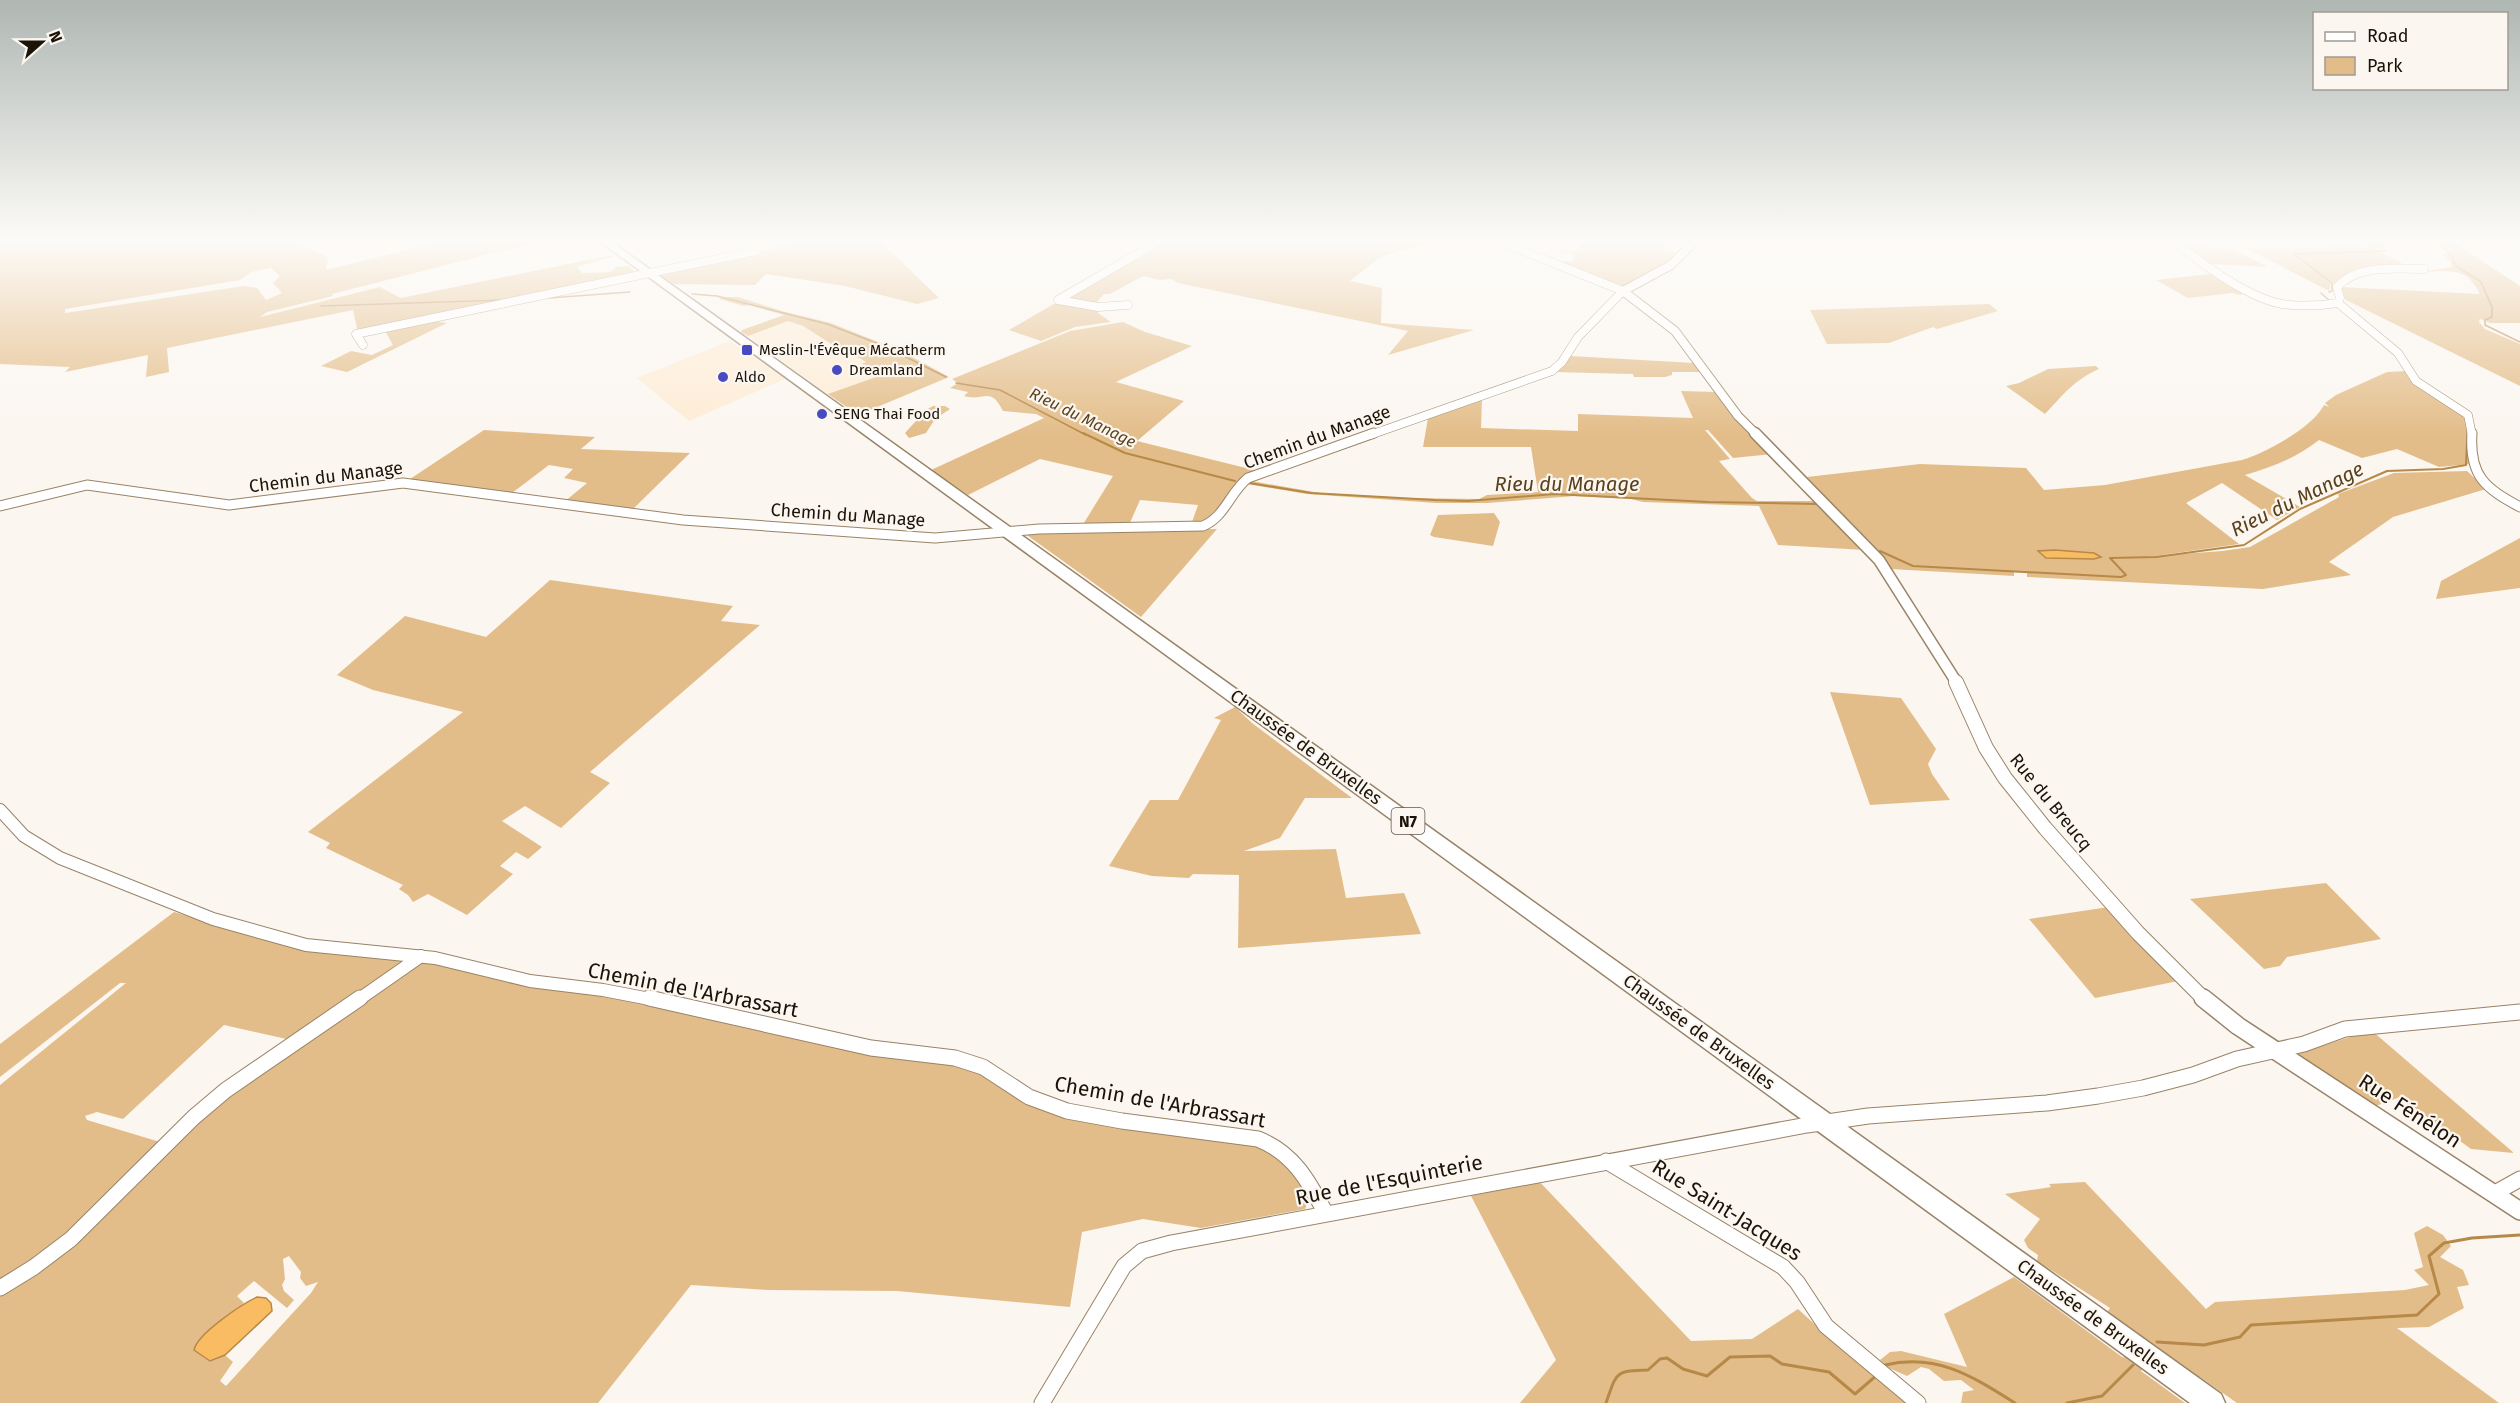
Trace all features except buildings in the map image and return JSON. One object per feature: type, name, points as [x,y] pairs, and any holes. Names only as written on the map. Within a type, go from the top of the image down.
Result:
[{"type":"main road","name":"Chaussée de Bruxelles","points":[[693,305],[2212,1403]]},
{"type":"street","points":[[363,345],[356,334],[493,305]]},
{"type":"street","points":[[1089,305],[1113,305]]},
{"type":"street","name":"Chemin du Manage","points":[[0,506],[87,485],[229,505],[403,483],[512,499],[730,524],[935,538],[1071,528],[1196,527],[1209,524],[1218,518],[1238,487],[1248,477],[1552,370],[1562,362],[1578,337],[1609,305]]},
{"type":"street","name":"Rue du Breucq","points":[[1641,305],[1675,332],[1738,416],[1879,560],[1954,677],[1986,748],[2005,778],[2045,828],[2183,980],[2238,1026],[2274,1049]]},
{"type":"street","points":[[2341,305],[2398,353],[2416,381],[2468,415],[2472,422],[2470,456],[2474,470],[2493,490],[2520,507]]},
{"type":"street","name":"Chemin de l'Arbrassart","points":[[0,810],[24,836],[60,858],[213,919],[306,945],[421,956],[530,981],[648,998],[871,1048],[955,1058],[983,1067],[1029,1097],[1067,1111],[1258,1139],[1274,1144],[1286,1152],[1302,1171],[1325,1212]]},
{"type":"street","points":[[0,1288],[34,1268],[71,1239],[194,1117],[226,1090],[421,956]]},
{"type":"street","points":[[1824,1123],[1868,1116],[2047,1103],[2098,1096],[2183,1078],[2236,1059],[2304,1044],[2344,1029],[2520,1012]]},
{"type":"street","name":"Rue Fénélon","points":[[2274,1049],[2520,1211]]},
{"type":"street","name":"Rue de l'Esquinterie","points":[[1042,1403],[1124,1266],[1142,1251],[1170,1243],[1325,1212],[1824,1123]]},
{"type":"street","name":"Rue Saint-Jacques","points":[[1606,1161],[1783,1267],[1796,1278],[1824,1325],[1882,1370],[1918,1403]]},
{"type":"street","points":[[2495,1193],[2520,1179]]},
{"type":"shaded area","points":[[788,321],[803,326],[852,357],[856,356],[866,363],[863,365],[880,376],[828,394],[748,336]]},
{"type":"shaded area","points":[[730,341],[785,379],[689,421],[637,378]]},
{"type":"shaded area","points":[[2038,551],[2094,553],[2101,557],[2094,559],[2046,558]]},
{"type":"shaded area","points":[[257,1297],[266,1298],[271,1303],[272,1311],[225,1355],[210,1361],[194,1350],[197,1343],[211,1328]]},
{"type":"green space","points":[[0,305],[86,305],[65,309],[65,313],[115,305],[294,305],[267,312],[260,317],[306,305],[486,305],[358,332],[353,310],[167,348],[169,372],[146,377],[148,355],[65,372],[70,367],[0,364]]},
{"type":"green space","points":[[751,305],[765,305],[831,323],[903,352],[949,377],[858,415],[828,394],[879,376],[862,364],[866,362],[856,356],[852,357],[803,326],[788,321],[748,336],[741,332],[784,315]]},
{"type":"green space","points":[[1051,305],[1097,308],[1098,313],[1111,322],[1075,327],[1041,341],[1009,330]]},
{"type":"green space","points":[[1286,305],[1382,305],[1381,323],[1474,330],[1388,355],[1408,331]]},
{"type":"green space","points":[[1991,305],[1998,311],[1937,329],[1933,327],[1889,343],[1827,344],[1810,310]]},
{"type":"green space","points":[[2357,305],[2520,305],[2520,323],[2490,323],[2480,319],[2479,322],[2485,329],[2520,344],[2520,386]]},
{"type":"green space","points":[[426,320],[447,323],[347,372],[321,366],[351,351],[372,355],[393,345],[384,329]]},
{"type":"green space","points":[[1123,322],[1145,332],[1192,346],[1116,382],[1184,401],[1137,441],[1258,471],[1211,521],[1191,525],[1198,505],[1140,500],[1129,525],[1082,526],[1113,476],[1040,459],[968,495],[931,470],[1044,418],[1036,414],[1003,411],[990,396],[964,396],[968,392],[950,388],[958,383],[952,379],[1070,331]]},
{"type":"green space","points":[[1571,356],[1694,363],[1702,372],[1672,372],[1672,375],[1665,377],[1634,377],[1633,374],[1555,372]]},
{"type":"green space","points":[[2096,366],[2099,369],[2076,383],[2045,414],[2006,386],[2019,383],[2048,369]]},
{"type":"green space","points":[[2407,371],[2468,415],[2471,464],[2439,467],[2397,449],[2362,458],[2319,440],[2284,461],[2245,475],[2300,507],[2277,520],[2222,483],[2186,503],[2239,544],[2155,556],[2250,547],[2339,497],[2338,494],[2394,473],[2467,471],[2486,489],[2393,517],[2329,562],[2351,575],[2263,589],[2027,577],[2027,573],[2014,572],[2014,576],[1891,569],[1807,477],[1920,464],[2026,468],[2044,490],[2105,485],[2252,457],[2300,430],[2324,405],[2329,407],[2325,403],[2336,395],[2387,372]]},
{"type":"green space","points":[[1681,391],[1716,392],[1772,454],[1733,458],[1708,430],[1705,430],[1730,459],[1719,461],[1752,498],[1757,501],[1814,501],[1823,504],[1865,550],[1778,545],[1759,506],[1643,502],[1631,499],[1575,496],[1487,503],[1436,503],[1307,494],[1247,484],[1251,481],[1320,493],[1406,498],[1479,499],[1487,495],[1538,492],[1531,447],[1423,447],[1428,418],[1482,398],[1481,428],[1578,431],[1578,414],[1693,418]]},
{"type":"green space","points":[[933,406],[945,406],[950,409],[935,419],[926,433],[909,438],[905,433],[926,410]]},
{"type":"green space","points":[[484,430],[595,437],[581,449],[690,453],[631,511],[564,502],[587,483],[564,478],[573,469],[549,465],[508,496],[407,481]]},
{"type":"green space","points":[[1494,513],[1500,522],[1493,546],[1430,535],[1438,515]]},
{"type":"green space","points":[[1217,529],[1141,617],[1024,533],[1041,532]]},
{"type":"green space","points":[[2520,538],[2520,588],[2436,599],[2441,581]]},
{"type":"green space","points":[[550,580],[733,606],[721,621],[760,625],[590,772],[610,783],[561,828],[525,806],[502,821],[542,847],[528,859],[516,852],[500,866],[513,874],[467,915],[428,894],[413,902],[399,889],[403,885],[326,848],[330,843],[308,832],[463,712],[373,690],[337,675],[405,616],[486,637]]},
{"type":"green space","points":[[1830,692],[1901,698],[1936,749],[1928,764],[1932,774],[1950,800],[1870,805]]},
{"type":"green space","points":[[1235,707],[1252,723],[1352,798],[1305,798],[1280,838],[1244,851],[1336,849],[1346,898],[1404,893],[1421,934],[1238,948],[1239,875],[1193,874],[1189,878],[1152,876],[1109,866],[1150,800],[1178,800],[1221,720],[1214,718]]},
{"type":"green space","points":[[2326,883],[2381,939],[2287,957],[2280,966],[2264,969],[2190,899]]},
{"type":"green space","points":[[2109,907],[2178,981],[2095,998],[2029,919]]},
{"type":"green space","points":[[174,912],[280,944],[405,959],[404,962],[291,1040],[224,1025],[123,1119],[97,1112],[85,1116],[87,1120],[160,1142],[51,1248],[0,1280],[0,1085],[126,983],[120,983],[0,1077],[0,1044]]},
{"type":"green space","points":[[428,961],[520,985],[610,996],[953,1064],[981,1073],[1024,1103],[1057,1116],[1256,1145],[1276,1155],[1289,1167],[1308,1201],[1305,1209],[1201,1228],[1143,1219],[1082,1232],[1070,1307],[897,1291],[768,1290],[691,1285],[598,1403],[0,1403],[0,1295],[210,1108],[417,964]],"holes":[[[289,1256],[301,1272],[300,1278],[306,1286],[318,1282],[311,1293],[226,1386],[220,1381],[233,1362],[225,1355],[234,1311],[244,1303],[237,1296],[254,1281],[287,1308],[294,1300],[284,1291],[282,1285],[285,1279],[283,1259]]]},
{"type":"green space","points":[[2371,1030],[2514,1153],[2471,1149],[2400,1097],[2373,1107],[2298,1054]]},
{"type":"green space","points":[[1535,1177],[1691,1341],[1752,1339],[1798,1309],[1912,1403],[1520,1403],[1556,1360],[1470,1194]]},
{"type":"green space","points":[[2085,1182],[2206,1309],[2215,1302],[2405,1290],[2429,1285],[2414,1270],[2423,1267],[2414,1233],[2427,1226],[2443,1235],[2451,1246],[2440,1257],[2463,1270],[2469,1285],[2457,1287],[2464,1308],[2429,1327],[2397,1328],[2499,1403],[2237,1403],[2200,1377],[2197,1379],[2106,1314],[2110,1308],[2037,1261],[2038,1255],[2028,1248],[2024,1240],[2040,1219],[2005,1194],[2051,1187],[2049,1184]]},
{"type":"green space","points":[[2014,1277],[2122,1357],[2134,1358],[2143,1369],[2141,1371],[2185,1403],[1961,1403],[1963,1392],[1974,1390],[1961,1380],[1944,1381],[1929,1369],[1921,1367],[1907,1376],[1889,1368],[1880,1360],[1890,1352],[1901,1351],[1967,1367],[1944,1314]]},
{"type":"waterway","name":"Rieu du Manage","points":[[321,306],[337,305]]},
{"type":"waterway","name":"Rieu du Manage","points":[[754,305],[827,324],[884,346],[946,377]]},
{"type":"waterway","points":[[2491,305],[2492,317],[2485,320],[2485,325],[2520,342]]},
{"type":"waterway","name":"Rieu du Manage","points":[[956,383],[1000,390],[1086,435]]},
{"type":"waterway","name":"Rieu du Manage","points":[[1083,433],[1125,453],[1235,481]]},
{"type":"waterway","name":"Rieu du Manage","points":[[1880,551],[1913,566],[2121,577],[2126,575],[2110,558],[2156,557],[2244,545],[2300,509],[2387,471],[2443,469],[2466,465],[2467,442]]},
{"type":"waterway","name":"Rieu du Manage","points":[[1249,483],[1311,493],[1435,500],[1468,501],[1554,494],[1708,502],[1818,504]]},
{"type":"waterway","points":[[2157,1342],[2204,1345],[2240,1337],[2251,1325],[2417,1315],[2439,1294],[2429,1256],[2444,1243],[2472,1238],[2520,1235]]},
{"type":"waterway","points":[[1606,1403],[1618,1375],[1629,1371],[1648,1370],[1660,1359],[1667,1358],[1683,1369],[1707,1376],[1730,1357],[1770,1356],[1782,1364],[1829,1372],[1855,1394],[1877,1375]]},
{"type":"waterway","points":[[1885,1365],[1921,1362],[1953,1369],[2015,1403]]},
{"type":"waterway","points":[[2067,1403],[2102,1396],[2133,1365]]},
{"type":"place","name":"Meslin-l'Évêque Mécatherm","points":[[747,350]]},
{"type":"place","name":"Dreamland","points":[[837,370]]},
{"type":"place","name":"Aldo","points":[[723,377]]},
{"type":"place","name":"SENG Thai Food","points":[[822,414]]}]
